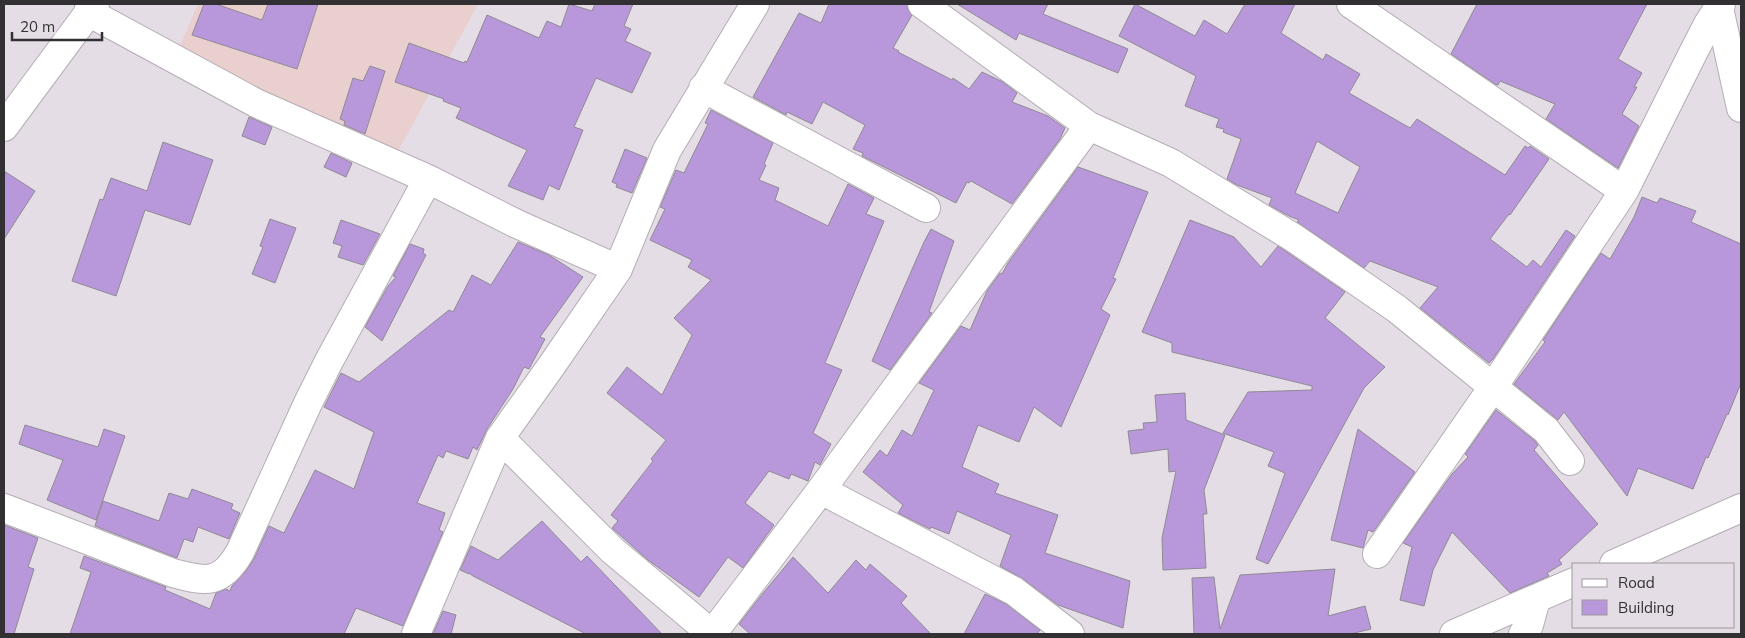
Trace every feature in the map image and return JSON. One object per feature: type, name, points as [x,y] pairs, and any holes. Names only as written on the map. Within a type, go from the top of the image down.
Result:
[{"type":"street","points":[[416,634],[500,438],[618,269],[667,150],[755,4]]},
{"type":"street","points":[[922,4],[1089,126],[1171,163],[1294,238],[1397,308],[1546,430],[1570,462]]},
{"type":"street","points":[[1351,4],[1624,191]]},
{"type":"street","points":[[1376,554],[1493,387],[1624,191],[1693,53],[1720,6]]},
{"type":"street","points":[[1720,6],[1738,101],[1741,108]]},
{"type":"street","points":[[4,128],[12,103],[92,8],[256,102],[428,179],[516,224],[618,269]]},
{"type":"street","points":[[704,88],[926,208]]},
{"type":"street","points":[[500,438],[612,550],[712,634],[821,490],[1089,126]]},
{"type":"street","points":[[4,508],[180,575],[196,579],[216,578],[231,568],[329,361],[428,179]]},
{"type":"street","points":[[821,490],[1014,591],[1070,634]]},
{"type":"street","points":[[1616,563],[1741,508]]},
{"type":"street","points":[[1454,634],[1572,583]]},
{"type":"street","points":[[1523,634],[1528,625],[1536,599]]},
{"type":"shaded area","points":[[198,4],[478,4],[395,157],[176,55]]},
{"type":"building","points":[[204,4],[216,4],[262,20],[268,4],[318,4],[297,69],[192,35]]},
{"type":"building","points":[[569,4],[592,11],[595,4],[633,4],[624,26],[631,29],[625,41],[651,53],[632,93],[596,78],[574,127],[583,130],[559,190],[549,185],[543,200],[508,186],[527,150],[456,118],[461,108],[443,101],[444,99],[395,82],[409,43],[464,63],[465,61],[467,62],[487,15],[539,38],[547,21],[561,27]]},
{"type":"building","points":[[829,4],[907,4],[908,10],[912,15],[893,48],[898,52],[952,80],[953,78],[969,89],[982,72],[1003,82],[1017,93],[1012,102],[1048,116],[1065,128],[1060,139],[1012,204],[971,181],[967,182],[956,203],[862,156],[863,153],[853,149],[865,125],[823,102],[812,124],[787,112],[786,115],[753,97],[799,13],[821,23]]},
{"type":"building","points":[[957,4],[1048,4],[1043,14],[1128,49],[1118,73],[1019,33],[1016,40]]},
{"type":"building","points":[[1135,4],[1195,36],[1204,20],[1227,34],[1245,4],[1295,4],[1281,33],[1323,60],[1326,54],[1360,74],[1349,93],[1410,128],[1417,119],[1505,175],[1525,146],[1528,148],[1530,146],[1549,159],[1510,215],[1490,239],[1527,267],[1533,260],[1541,267],[1566,230],[1575,236],[1489,363],[1420,308],[1438,287],[1370,261],[1364,268],[1297,222],[1299,220],[1269,205],[1272,198],[1237,185],[1227,179],[1241,139],[1223,132],[1224,129],[1216,127],[1219,119],[1185,106],[1196,76],[1119,36]],"holes":[[[1317,141],[1360,167],[1338,213],[1295,193]]]},
{"type":"building","points":[[1477,4],[1647,4],[1618,59],[1642,73],[1634,87],[1637,87],[1622,114],[1639,126],[1618,168],[1546,119],[1555,104],[1500,81],[1498,85],[1495,84],[1451,54]]},
{"type":"building","points":[[370,66],[385,71],[365,134],[344,125],[345,121],[340,119],[353,78],[363,81]]},
{"type":"building","points":[[711,110],[773,143],[759,180],[779,188],[775,200],[828,226],[848,184],[874,198],[866,214],[884,221],[825,363],[842,370],[813,433],[831,444],[820,465],[815,462],[808,481],[791,474],[789,479],[769,471],[745,503],[774,525],[743,568],[728,557],[699,597],[648,560],[612,528],[618,521],[611,515],[653,461],[651,459],[666,440],[607,393],[627,367],[662,395],[692,335],[674,318],[711,280],[688,267],[692,260],[650,240],[665,209],[660,207],[676,170],[684,173],[708,124],[705,123]]},
{"type":"building","points":[[249,117],[272,127],[265,145],[242,136]]},
{"type":"building","points":[[163,142],[213,160],[190,225],[145,210],[116,296],[72,281],[100,199],[103,200],[111,178],[147,191]]},
{"type":"building","points":[[625,149],[647,158],[632,193],[616,187],[617,184],[612,182]]},
{"type":"building","points":[[331,153],[352,163],[346,177],[324,167]]},
{"type":"building","points":[[1078,167],[1148,192],[1113,278],[1116,279],[1101,309],[1110,315],[1061,427],[1034,407],[1019,442],[978,425],[962,467],[999,484],[995,493],[1058,515],[1045,553],[1130,581],[1123,628],[1058,605],[1023,579],[1000,566],[1011,535],[957,511],[949,534],[931,527],[930,529],[898,513],[903,505],[863,472],[880,450],[887,456],[902,430],[912,436],[934,390],[919,383],[961,326],[970,330],[987,291],[1000,273],[1002,274]]},
{"type":"building","points":[[4,171],[35,191],[4,239]]},
{"type":"building","points":[[1642,197],[1657,203],[1660,198],[1696,211],[1691,222],[1741,244],[1741,383],[1693,489],[1638,468],[1627,496],[1564,412],[1558,420],[1514,384],[1545,342],[1543,340],[1601,253],[1610,259],[1634,217]]},
{"type":"building","points":[[270,219],[296,228],[275,283],[252,274],[263,247],[260,246]]},
{"type":"building","points":[[341,220],[380,234],[363,265],[338,257],[342,246],[333,243]]},
{"type":"building","points":[[1190,220],[1234,237],[1261,267],[1278,246],[1345,292],[1325,318],[1385,367],[1364,388],[1268,564],[1256,559],[1285,473],[1268,466],[1274,452],[1223,433],[1248,392],[1312,390],[1312,386],[1172,352],[1172,343],[1142,332]]},
{"type":"building","points":[[931,229],[954,241],[929,312],[932,313],[890,370],[872,361]]},
{"type":"building","points":[[518,242],[549,255],[583,277],[540,337],[545,339],[529,369],[524,367],[513,389],[487,429],[477,450],[473,447],[468,459],[446,451],[443,458],[438,455],[417,503],[445,513],[439,530],[443,532],[403,626],[356,608],[344,634],[70,634],[91,572],[80,568],[84,556],[166,587],[165,590],[210,609],[216,593],[226,589],[230,591],[232,586],[246,571],[254,559],[269,526],[284,533],[315,470],[354,489],[374,432],[324,407],[341,373],[359,382],[449,310],[453,312],[472,275],[491,285]]},
{"type":"building","points":[[410,244],[424,249],[423,253],[426,255],[382,341],[365,327],[388,286],[396,277],[393,276]]},
{"type":"building","points":[[1185,393],[1186,420],[1225,435],[1204,490],[1207,514],[1203,514],[1206,568],[1163,570],[1162,538],[1176,471],[1169,472],[1168,449],[1131,454],[1128,431],[1144,429],[1143,423],[1157,422],[1155,395]]},
{"type":"building","points":[[1496,410],[1535,441],[1538,445],[1534,450],[1598,524],[1559,560],[1562,564],[1547,573],[1549,576],[1510,593],[1452,532],[1433,570],[1424,606],[1400,600],[1412,547],[1403,543],[1452,474],[1468,457],[1465,454]]},
{"type":"building","points":[[25,425],[98,447],[104,429],[125,436],[96,520],[47,500],[63,460],[19,444]]},
{"type":"building","points":[[1358,429],[1415,472],[1373,532],[1368,530],[1363,548],[1331,540]]},
{"type":"building","points":[[192,489],[233,504],[231,509],[240,513],[229,539],[198,527],[193,542],[184,539],[177,558],[95,526],[103,501],[159,521],[169,493],[188,499]]},
{"type":"building","points":[[542,521],[581,562],[587,556],[662,634],[586,634],[460,570],[471,546],[498,560]]},
{"type":"building","points":[[4,525],[38,538],[28,567],[34,569],[14,634],[4,634]]},
{"type":"building","points":[[793,557],[828,593],[856,560],[866,570],[870,564],[907,596],[901,603],[931,634],[750,634],[739,624]]},
{"type":"building","points":[[1335,569],[1328,616],[1365,606],[1371,629],[1350,634],[1194,634],[1192,578],[1214,577],[1220,629],[1240,575]]},
{"type":"building","points":[[985,594],[1006,604],[1040,630],[1037,634],[964,634]]},
{"type":"building","points":[[443,611],[456,615],[451,634],[433,634]]}]
